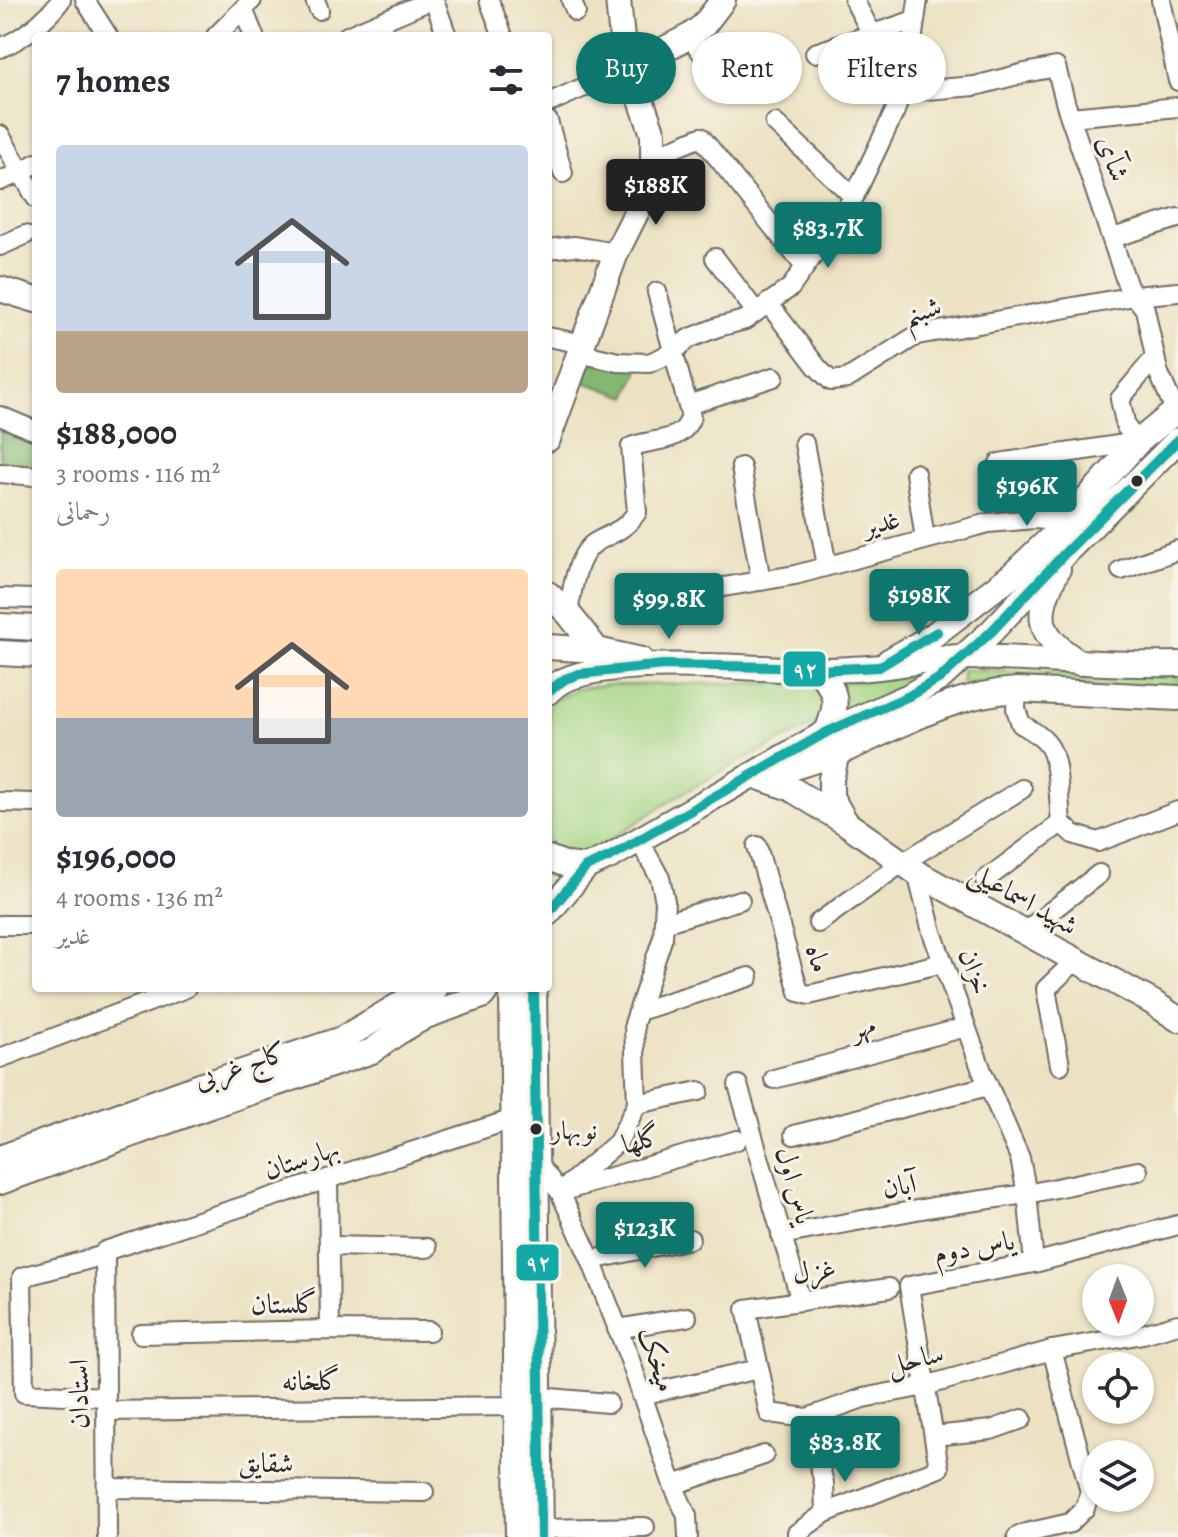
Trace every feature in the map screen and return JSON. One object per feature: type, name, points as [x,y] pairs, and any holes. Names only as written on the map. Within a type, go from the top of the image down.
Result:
[{"type":"main road","points":[[618,0],[621,32]]},
{"type":"main road","points":[[676,43],[703,26],[723,0]]},
{"type":"main road","points":[[552,428],[616,253],[653,179],[653,134],[643,104]]},
{"type":"main road","points":[[0,289],[32,299]]},
{"type":"main road","points":[[879,667],[931,637],[1012,575],[1066,522],[1138,442],[1176,410]]},
{"type":"main road","points":[[552,908],[586,867],[750,780],[832,742],[940,678],[991,632],[1178,440]]},
{"type":"main road","points":[[1068,550],[1048,588],[1042,609],[1043,624],[1050,640],[1063,653],[1080,663]]},
{"type":"main road","points":[[552,598],[597,650]]},
{"type":"main road","points":[[0,626],[32,628]]},
{"type":"main road","points":[[552,647],[597,650],[663,665]]},
{"type":"main road","points":[[0,653],[32,655]]},
{"type":"main road","points":[[552,689],[565,679],[579,674],[663,665],[817,670],[879,667],[965,657],[1178,664]]},
{"type":"main road","points":[[817,670],[829,682],[835,695],[831,797],[846,823]]},
{"type":"main road","points":[[832,742],[991,692],[1017,690],[1178,698]]},
{"type":"main road","name":"شهید اسماعیلی","points":[[750,780],[790,788],[910,868],[1178,1019]]},
{"type":"main road","points":[[552,859],[586,867]]},
{"type":"main road","name":"کاج غربی","points":[[0,1182],[342,1039],[424,992]]},
{"type":"main road","name":"کاج غربی","points":[[0,1158],[210,1094],[372,1051],[426,1016],[482,996],[485,992]]},
{"type":"main road","points":[[512,992],[513,1119],[533,1534]]},
{"type":"main road","points":[[528,1401],[537,1163],[534,992]]},
{"type":"street","points":[[0,48],[13,43],[54,10],[61,0]]},
{"type":"street","points":[[85,0],[105,32]]},
{"type":"street","points":[[358,32],[395,7],[433,0],[445,32]]},
{"type":"street","points":[[489,0],[501,32]]},
{"type":"street","points":[[854,0],[871,32]]},
{"type":"street","points":[[913,32],[918,0]]},
{"type":"street","points":[[1161,0],[1178,81]]},
{"type":"street","points":[[220,32],[248,4]]},
{"type":"street","points":[[248,4],[253,32]]},
{"type":"street","points":[[878,32],[915,20]]},
{"type":"street","name":"شآی","points":[[946,88],[975,86],[1056,67],[1128,287],[1145,309],[1158,371],[1176,410]]},
{"type":"street","points":[[552,101],[576,91]]},
{"type":"street","points":[[552,338],[618,362],[649,363],[672,353],[688,339],[745,320],[791,287],[854,197],[898,104]]},
{"type":"street","points":[[1070,117],[1178,107]]},
{"type":"street","points":[[775,123],[854,197]]},
{"type":"street","points":[[0,135],[29,168],[0,181]]},
{"type":"street","points":[[552,135],[563,173]]},
{"type":"street","points":[[653,157],[701,137],[805,267]]},
{"type":"street","points":[[1112,238],[1178,218]]},
{"type":"street","points":[[0,246],[25,235]]},
{"type":"street","points":[[552,249],[574,246],[616,253]]},
{"type":"street","points":[[715,258],[762,308]]},
{"type":"street","points":[[568,613],[584,553],[593,544],[630,523],[637,512],[631,447],[672,436],[683,430],[691,417],[657,292]]},
{"type":"street","points":[[1135,296],[1178,292]]},
{"type":"street","name":"شبنم","points":[[762,308],[831,381],[847,379],[917,335],[1135,296]]},
{"type":"street","points":[[1138,442],[1126,427],[1120,399],[1155,357]]},
{"type":"street","points":[[688,405],[774,377]]},
{"type":"street","points":[[0,416],[32,429]]},
{"type":"street","points":[[999,463],[1138,442]]},
{"type":"street","points":[[804,443],[827,566]]},
{"type":"street","points":[[741,467],[761,581]]},
{"type":"street","points":[[0,473],[32,476]]},
{"type":"street","points":[[915,473],[925,539]]},
{"type":"street","name":"غدیر","points":[[712,589],[795,575],[988,523],[1034,519],[1066,522]]},
{"type":"street","points":[[1121,570],[1178,550]]},
{"type":"street","points":[[0,598],[32,599]]},
{"type":"street","points":[[1017,690],[1016,709],[1021,724],[1037,733],[1051,748],[1061,823],[1073,834],[1098,842],[1178,811]]},
{"type":"street","points":[[818,923],[910,868],[1022,789]]},
{"type":"street","points":[[0,802],[32,803]]},
{"type":"street","points":[[985,880],[1061,823]]},
{"type":"street","points":[[560,1192],[618,1142],[637,1104],[634,1024],[663,937],[665,901],[660,878],[639,840]]},
{"type":"street","name":"ماه","points":[[757,846],[799,992],[809,995],[943,963]]},
{"type":"street","name":"خزان","points":[[910,868],[988,1086],[1020,1158],[1027,1194]]},
{"type":"street","points":[[1024,932],[1099,874]]},
{"type":"street","points":[[664,923],[740,900]]},
{"type":"street","points":[[0,925],[32,925]]},
{"type":"street","points":[[1060,1065],[1046,989],[1076,960]]},
{"type":"street","points":[[639,1011],[749,977]]},
{"type":"street","points":[[0,1058],[175,992]]},
{"type":"street","name":"مهر","points":[[774,1079],[966,1027]]},
{"type":"street","name":"یاس اول","points":[[738,1085],[801,1301]]},
{"type":"street","points":[[794,1135],[988,1086]]},
{"type":"street","points":[[637,1104],[699,1091]]},
{"type":"street","name":"بهارستان","points":[[106,1404],[24,1393],[22,1277],[105,1253],[513,1119]]},
{"type":"street","name":"گلها","points":[[560,1192],[737,1140]]},
{"type":"street","name":"میخک","points":[[537,1163],[560,1192],[591,1260],[687,1516],[688,1537]]},
{"type":"street","name":"آبان","points":[[781,1235],[933,1207],[1027,1194],[1138,1171]]},
{"type":"street","points":[[328,1179],[330,1330]]},
{"type":"street","name":"یاس دوم","points":[[925,1386],[909,1286],[1034,1263],[1027,1194]]},
{"type":"street","points":[[1034,1263],[1178,1225]]},
{"type":"street","points":[[591,1260],[690,1239]]},
{"type":"street","points":[[329,1246],[427,1248]]},
{"type":"street","name":"استادان","points":[[105,1253],[107,1537]]},
{"type":"street","name":"غزل","points":[[746,1309],[889,1288]]},
{"type":"street","name":"ساحل","points":[[746,1309],[769,1413],[807,1418],[863,1398],[925,1386],[1052,1350],[1143,1334],[1178,1324]]},
{"type":"street","points":[[617,1329],[687,1317]]},
{"type":"street","name":"گلستان","points":[[141,1334],[429,1331]]},
{"type":"street","points":[[1017,1537],[1026,1533],[1071,1530],[1085,1508],[1090,1492],[1052,1350]]},
{"type":"street","points":[[641,1395],[759,1369]]},
{"type":"street","points":[[798,1537],[797,1533],[825,1513],[939,1468],[925,1386]]},
{"type":"street","name":"گلخانه","points":[[106,1404],[608,1403]]},
{"type":"street","points":[[807,1418],[824,1483],[825,1513]]},
{"type":"street","points":[[934,1436],[991,1430],[1022,1419]]},
{"type":"street","points":[[673,1485],[764,1455]]},
{"type":"street","name":"شقایق","points":[[107,1488],[424,1492]]},
{"type":"street","points":[[533,1534],[645,1527]]},
{"type":"green space","points":[[589,362],[638,369],[627,397],[584,382]]},
{"type":"green space","points":[[0,431],[32,443],[32,472],[0,469]]},
{"type":"green space","points":[[962,670],[1178,676],[1178,688],[962,683]]},
{"type":"green space","points":[[928,675],[843,715],[836,683]]},
{"type":"green space","points":[[772,683],[814,684],[825,688],[821,721],[678,796],[592,851],[574,855],[552,845],[552,704],[577,689],[606,685]]},
{"type":"transit line","name":"۹۲","points":[[552,908],[586,867],[611,856],[827,732],[909,696],[940,678],[991,632],[1178,440]]},
{"type":"transit line","name":"۹۲","points":[[552,689],[565,679],[579,674],[663,665],[817,670],[879,667],[937,632]]},
{"type":"transit line","name":"۹۲","points":[[534,992],[541,1537]]},
{"type":"place","name":"نوبهار","points":[[536,1129]]}]
